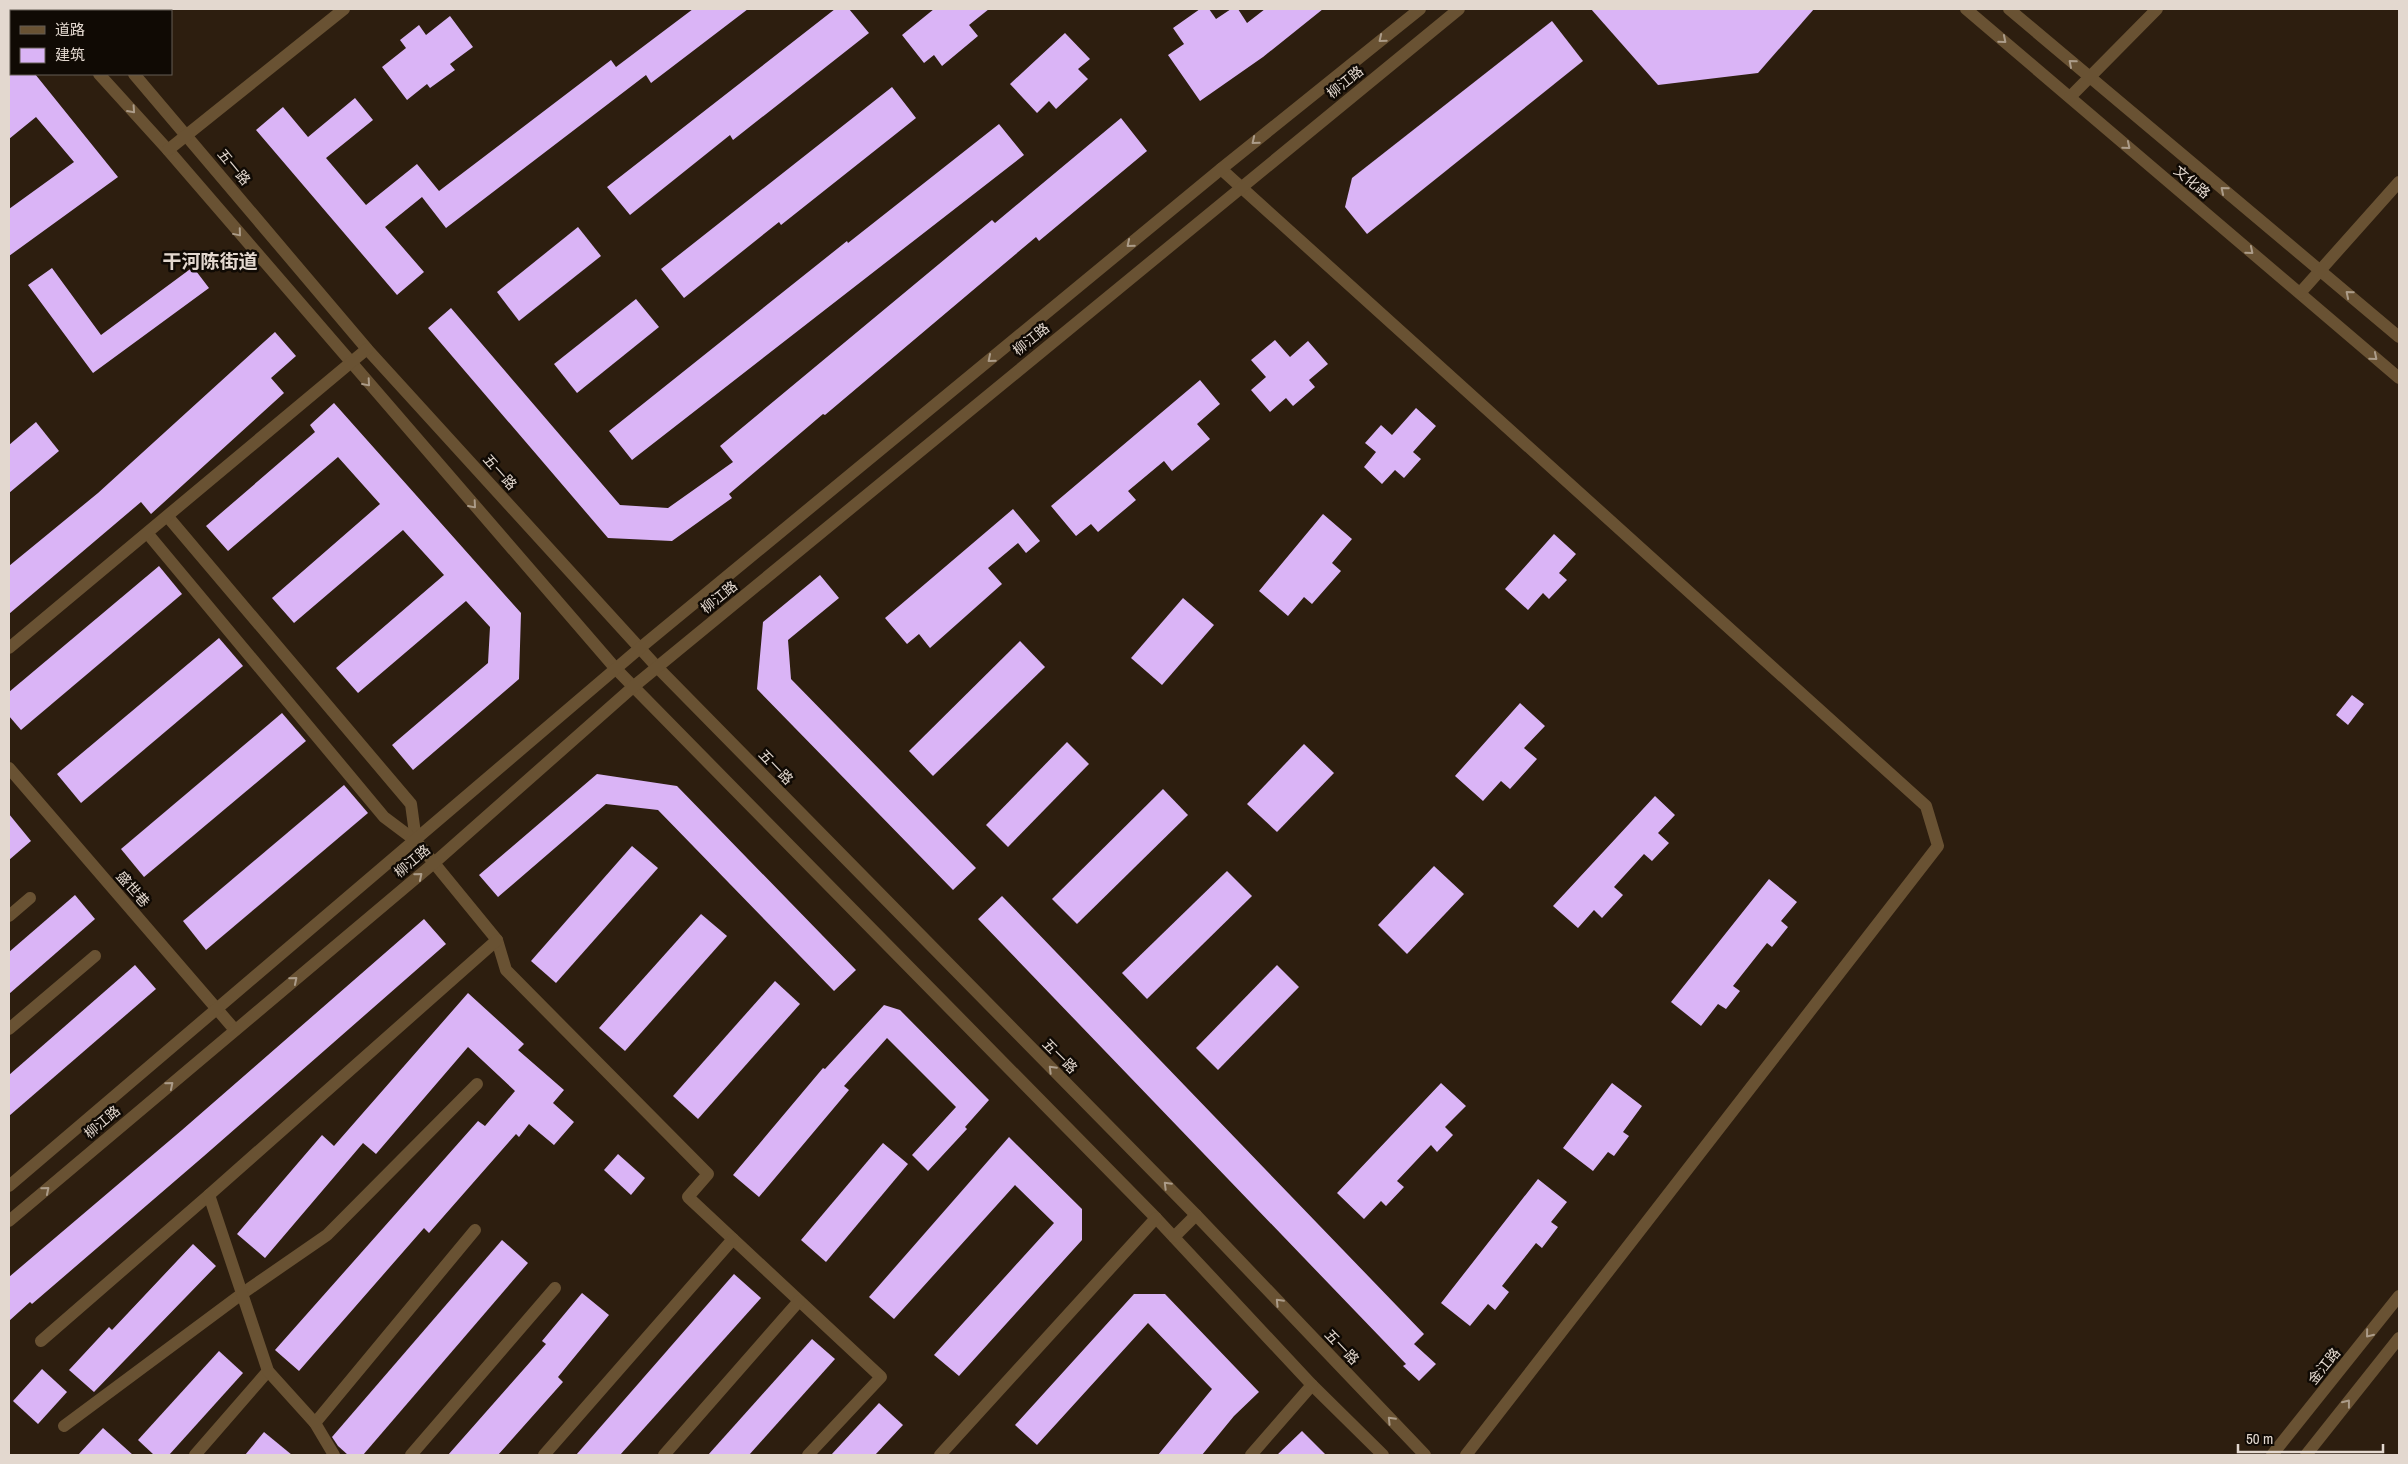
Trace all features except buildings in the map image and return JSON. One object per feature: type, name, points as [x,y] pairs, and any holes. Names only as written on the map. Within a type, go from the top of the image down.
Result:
[{"type":"street","points":[[168,150],[344,9]]},
{"type":"street","name":"柳江路","points":[[9,1186],[218,1010],[640,648],[1221,169],[1420,9]]},
{"type":"street","name":"柳江路","points":[[9,1221],[434,863],[633,687],[1459,9]]},
{"type":"street","name":"文化路","points":[[1966,9],[2399,378]]},
{"type":"street","name":"文化路","points":[[2009,9],[2399,337]]},
{"type":"street","points":[[2070,97],[2157,9]]},
{"type":"street","points":[[100,75],[168,150],[616,669],[1156,1218],[1312,1385],[1383,1455]]},
{"type":"street","name":"五一路","points":[[135,75],[188,134],[367,349],[657,667],[1196,1215],[1425,1455]]},
{"type":"street","points":[[1221,169],[1926,806],[1938,846],[1466,1455]]},
{"type":"street","points":[[2300,293],[2399,182]]},
{"type":"street","points":[[9,648],[148,534],[367,349]]},
{"type":"street","points":[[168,517],[411,804],[416,841]]},
{"type":"street","points":[[148,534],[384,818],[416,841],[496,940],[506,970],[708,1174],[688,1197],[881,1377],[808,1455]]},
{"type":"street","name":"盛世巷","points":[[9,768],[234,1030]]},
{"type":"street","points":[[9,916],[30,898]]},
{"type":"street","points":[[41,1341],[209,1195],[496,940]]},
{"type":"street","points":[[9,1029],[95,956]]},
{"type":"street","points":[[64,1426],[243,1293],[327,1235],[477,1084]]},
{"type":"street","points":[[209,1195],[268,1371],[315,1423],[334,1455]]},
{"type":"street","points":[[1174,1237],[1196,1215]]},
{"type":"street","points":[[940,1455],[1156,1218]]},
{"type":"street","points":[[315,1423],[475,1230]]},
{"type":"street","points":[[544,1455],[733,1239]]},
{"type":"street","points":[[411,1455],[555,1288]]},
{"type":"street","name":"金江路","points":[[2272,1455],[2399,1296]]},
{"type":"street","points":[[664,1455],[799,1301]]},
{"type":"street","points":[[2306,1455],[2399,1338]]},
{"type":"street","points":[[196,1455],[268,1371]]},
{"type":"street","points":[[1251,1455],[1312,1385]]},
{"type":"district","name":"干河陈街道","points":[[210,261]]}]
